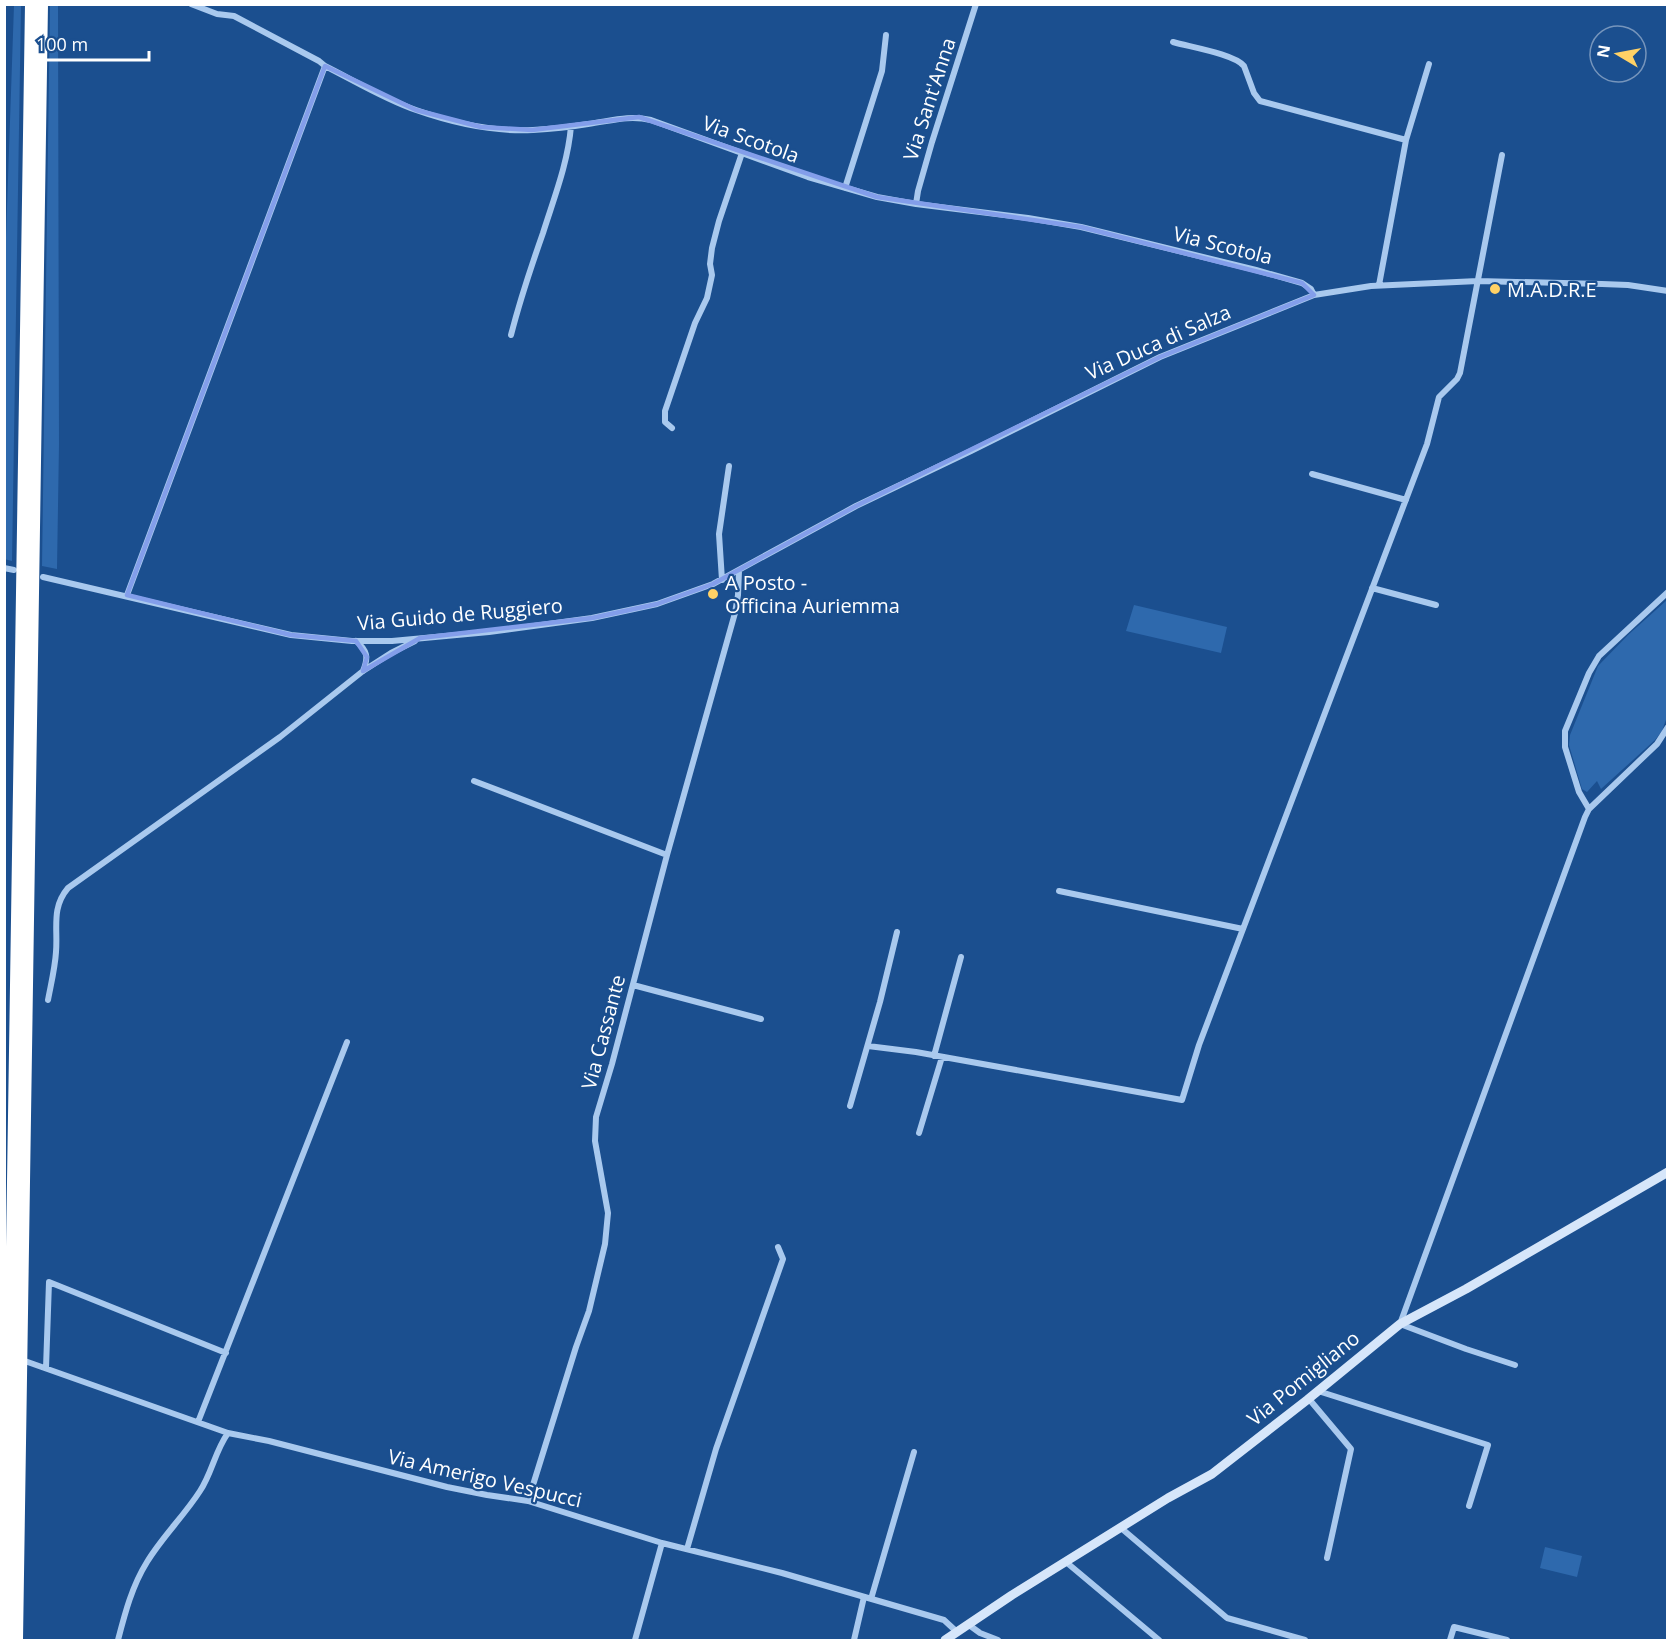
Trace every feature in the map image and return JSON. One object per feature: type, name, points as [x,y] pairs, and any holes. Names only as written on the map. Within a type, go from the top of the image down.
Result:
[{"type":"highway","points":[[17,1641],[16,1342],[31,4]]},
{"type":"highway","points":[[16,1342],[42,4]]},
{"type":"highway","points":[[6,1641],[16,1375]]},
{"type":"street","name":"Via Scotola","points":[[191,4],[217,14],[234,16],[325,66],[400,103],[444,118],[481,127],[518,131],[639,117],[808,177],[877,197],[1081,227],[1302,283],[1311,289],[1314,295]]},
{"type":"street","name":"Via Sant'Anna","points":[[916,204],[932,142],[976,4]]},
{"type":"street","points":[[845,188],[884,64],[886,35]]},
{"type":"street","points":[[1173,42],[1230,57],[1240,62],[1260,101],[1406,140]]},
{"type":"street","points":[[1379,285],[1406,140],[1430,64]]},
{"type":"street","points":[[126,595],[325,66]]},
{"type":"street","points":[[512,335],[522,296],[557,193],[570,142],[571,126]]},
{"type":"street","points":[[672,428],[665,422],[665,411],[695,323],[707,298],[712,275],[710,264],[712,248],[742,153]]},
{"type":"street","points":[[868,1046],[1182,1100],[1199,1045],[1427,444],[1439,397],[1460,373],[1502,155]]},
{"type":"street","name":"Via Duca di Salza","points":[[703,588],[739,571],[856,506],[1149,362],[1314,295],[1379,285],[1478,281],[1628,285],[1668,291]]},
{"type":"street","points":[[722,580],[719,534],[729,466]]},
{"type":"street","points":[[1312,474],[1406,500]]},
{"type":"street","points":[[4,568],[14,570]]},
{"type":"street","name":"Via Cassante","points":[[528,1501],[599,1275],[608,1213],[595,1142],[596,1117],[735,613],[739,571]]},
{"type":"street","name":"Via Guido de Ruggiero","points":[[43,577],[291,635],[356,641],[392,641],[489,632],[592,618],[657,604],[703,588]]},
{"type":"street","points":[[1372,588],[1436,604]]},
{"type":"street","points":[[1588,809],[1565,747],[1565,730],[1589,672],[1599,656],[1668,592]]},
{"type":"street","points":[[48,1000],[56,952],[58,903],[68,888],[280,737],[363,671],[420,638]]},
{"type":"street","points":[[356,641],[366,651],[367,657],[363,671]]},
{"type":"street","points":[[1515,1365],[1400,1324],[1588,809],[1657,744],[1668,727]]},
{"type":"street","points":[[474,781],[667,855]]},
{"type":"street","points":[[1059,891],[1243,929]]},
{"type":"street","points":[[850,1106],[897,932]]},
{"type":"street","points":[[934,1056],[961,957]]},
{"type":"street","points":[[633,985],[761,1019]]},
{"type":"street","points":[[198,1422],[347,1042]]},
{"type":"street","points":[[919,1133],[942,1057]]},
{"type":"street","name":"Via Pomigliano","points":[[945,1641],[1012,1595],[1212,1474],[1400,1324],[1466,1289],[1668,1172]]},
{"type":"street","points":[[687,1549],[716,1449],[783,1259],[778,1247]]},
{"type":"street","points":[[46,1368],[49,1282],[226,1353]]},
{"type":"street","name":"Via Amerigo Vespucci","points":[[4,1355],[228,1432],[447,1487],[528,1501],[663,1543],[782,1573],[944,1620],[957,1632]]},
{"type":"street","points":[[1318,1391],[1488,1445],[1468,1506]]},
{"type":"street","points":[[1308,1399],[1351,1449],[1327,1558]]},
{"type":"street","points":[[118,1641],[126,1608],[137,1580],[148,1560],[200,1492],[228,1432]]},
{"type":"street","points":[[854,1641],[914,1452]]},
{"type":"street","points":[[1121,1528],[1227,1618],[1305,1641]]},
{"type":"street","points":[[635,1641],[663,1543]]},
{"type":"street","points":[[1066,1562],[1159,1641]]},
{"type":"street","points":[[969,1625],[998,1641]]},
{"type":"street","points":[[1450,1641],[1454,1627],[1507,1641]]},
{"type":"highlighted area","points":[[325,66],[416,110],[481,127],[532,130],[639,117],[877,197],[1081,227],[1302,283],[1314,295],[1160,357],[856,506],[713,584],[657,604],[592,618],[420,638],[363,671],[367,657],[356,641],[291,635],[127,595]]},
{"type":"shaded area","points":[[14,5],[21,5],[12,561],[4,559],[4,295]]},
{"type":"shaded area","points":[[50,5],[58,5],[57,569],[42,566]]},
{"type":"shaded area","points":[[1667,600],[1668,714],[1662,731],[1601,789],[1597,781],[1587,792],[1582,789],[1569,745],[1570,735],[1598,666]]},
{"type":"shaded area","points":[[1134,605],[1227,627],[1221,653],[1126,631]]},
{"type":"shaded area","points":[[1545,1547],[1582,1556],[1577,1577],[1540,1568]]},
{"type":"place","name":"M.A.D.R.E","points":[[1495,289]]},
{"type":"place","name":"A Posto - Officina Auriemma","points":[[713,594]]}]
